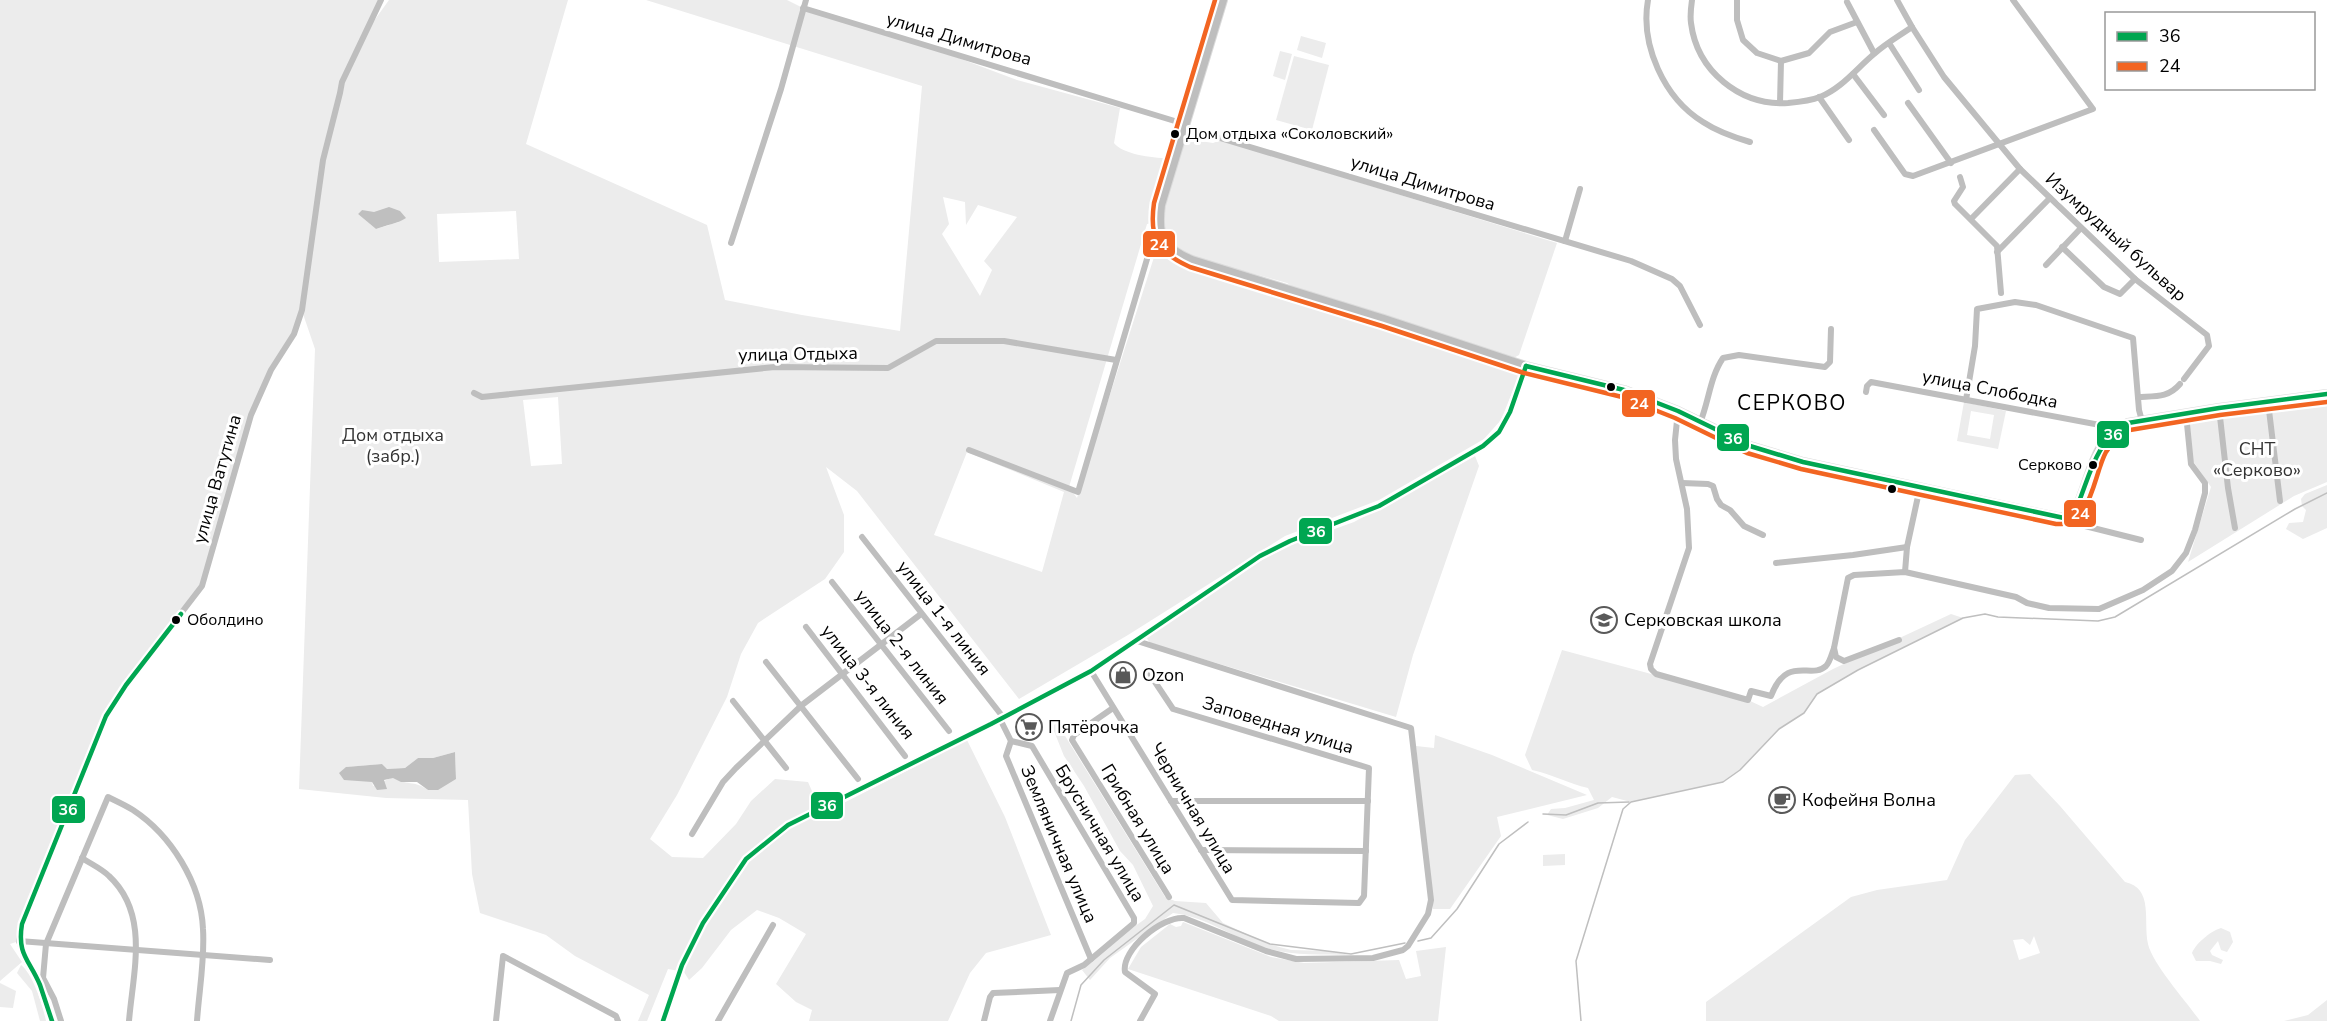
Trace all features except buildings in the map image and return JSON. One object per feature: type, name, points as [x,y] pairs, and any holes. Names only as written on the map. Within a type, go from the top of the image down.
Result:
[{"type":"main road","points":[[1223,0],[1161,205],[1162,238],[1167,246],[1192,260],[1384,319],[1526,366],[1606,384],[1678,411],[1761,449],[1813,464],[2064,518],[2071,515],[2076,508],[2104,440],[2116,428],[2142,421],[2219,408],[2327,394]]},
{"type":"street","name":"улица Ватутина","points":[[20,941],[22,924],[106,716],[202,585],[251,415],[271,370],[294,333],[302,310],[323,160],[342,82],[381,0]]},
{"type":"street","points":[[731,243],[782,89],[806,0]]},
{"type":"street","points":[[1648,0],[1647,31],[1653,57],[1664,82],[1680,104],[1701,121],[1724,134],[1750,142]]},
{"type":"street","points":[[1692,0],[1690,21],[1694,39],[1713,74],[1737,92],[1758,100],[1780,103],[1819,97],[1853,74],[1874,53],[1912,27]]},
{"type":"street","points":[[1737,0],[1737,20],[1743,40],[1757,53],[1781,61],[1809,53],[1830,32],[1857,22]]},
{"type":"street","name":"Изумрудный бульвар","points":[[1897,0],[1944,77],[2020,169],[2135,279],[2208,337],[2210,346],[2173,392],[2167,395],[2138,397]]},
{"type":"street","points":[[1874,130],[1905,174],[1910,175],[1951,163],[1998,143],[2093,109],[2013,0]]},
{"type":"street","points":[[1847,2],[1874,53]]},
{"type":"street","name":"улица Димитрова","points":[[803,8],[1178,122],[1185,127],[1631,261],[1672,279],[1680,286],[1700,325]]},
{"type":"street","points":[[1889,43],[1920,90]]},
{"type":"street","points":[[1780,103],[1781,61]]},
{"type":"street","points":[[1853,74],[1884,115]]},
{"type":"street","points":[[1819,97],[1849,140]]},
{"type":"street","points":[[1908,103],[1951,163]]},
{"type":"street","points":[[1971,219],[2020,169]]},
{"type":"street","points":[[1960,177],[1963,189],[1954,201],[1997,246],[2001,293]]},
{"type":"street","points":[[1566,241],[1580,189]]},
{"type":"street","points":[[1997,252],[2050,198]]},
{"type":"street","points":[[969,450],[1078,492],[1116,360],[1160,225]]},
{"type":"street","points":[[2046,265],[2081,228]]},
{"type":"street","points":[[1149,253],[1167,246]]},
{"type":"street","points":[[2062,248],[2104,287],[2120,294],[2135,279]]},
{"type":"street","points":[[1966,400],[1975,346],[1977,309],[2015,302],[2036,305],[2133,338],[2142,421]]},
{"type":"street","points":[[1700,423],[1708,404],[1715,372],[1723,358],[1739,355],[1825,367],[1830,362],[1831,329]]},
{"type":"street","name":"улица Отдыха","points":[[474,393],[482,397],[775,366],[888,368],[936,341],[1004,341],[1116,360]]},
{"type":"street","points":[[663,1021],[682,965],[703,923],[746,859],[788,825],[1091,671],[1260,556],[1379,506],[1483,446],[1499,432],[1510,412],[1526,366]]},
{"type":"street","name":"улица Слободка","points":[[1866,393],[1867,386],[1871,382],[2116,428]]},
{"type":"street","points":[[2268,402],[2280,501]]},
{"type":"street","points":[[2219,408],[2235,528]]},
{"type":"street","points":[[1678,411],[1676,459],[1682,483],[1690,538],[1689,548],[1650,664],[1651,669],[1656,674],[1748,700],[1752,691],[1771,696],[1776,681],[1796,669],[1819,670],[1827,665],[1834,648],[1848,578],[1854,575],[1905,572],[2016,597],[2027,603],[2049,608],[2099,609],[2143,590],[2172,571],[2186,554],[2205,493],[2205,483],[2191,464],[2186,414]]},
{"type":"street","points":[[1682,483],[1713,486],[1721,505],[1730,510],[1744,526],[1762,535]]},
{"type":"street","points":[[1905,572],[1907,547],[1920,487]]},
{"type":"street","points":[[2064,518],[2077,524],[2141,540]]},
{"type":"street","name":"улица 1-я линия","points":[[862,537],[1002,718],[1011,741]]},
{"type":"street","points":[[1776,562],[1853,555],[1907,547]]},
{"type":"street","name":"улица 2-я линия","points":[[832,582],[949,731]]},
{"type":"street","points":[[692,834],[723,782],[802,705],[921,614]]},
{"type":"street","name":"улица 3-я линия","points":[[806,627],[906,756]]},
{"type":"street","points":[[1834,648],[1836,657],[1844,661],[1899,640]]},
{"type":"street","points":[[1137,641],[1411,728],[1431,900],[1428,914],[1408,946],[1403,950],[1373,958],[1338,960],[1284,957],[1184,918],[1174,917],[1151,931],[1131,951],[1123,964],[1125,972],[1155,994],[1140,1021]]},
{"type":"street","points":[[766,662],[858,779]]},
{"type":"street","name":"Черничная улица","points":[[1091,671],[1232,900]]},
{"type":"street","name":"Заповедная улица","points":[[1149,673],[1173,709],[1369,768],[1364,896],[1359,903],[1232,900]]},
{"type":"street","points":[[733,700],[786,768]]},
{"type":"street","name":"Грибная улица","points":[[1113,708],[1074,735],[1072,740],[1169,897]]},
{"type":"street","name":"Брусничная улица","points":[[1011,741],[1032,746],[1134,918],[1134,923],[1091,958]]},
{"type":"street","name":"Земляничная улица","points":[[1011,741],[1006,756],[1091,958]]},
{"type":"street","points":[[61,1021],[54,999],[43,978],[46,944],[108,797],[133,810],[154,827],[180,859],[198,898],[203,929],[197,1021]]},
{"type":"street","points":[[1171,801],[1368,801]]},
{"type":"street","points":[[1201,850],[1366,850]]},
{"type":"street","points":[[82,858],[108,875],[127,899],[135,925],[136,950],[129,1021]]},
{"type":"street","points":[[718,1021],[773,925]]},
{"type":"street","points":[[52,1021],[39,983],[26,961],[20,941],[270,960]]},
{"type":"street","points":[[496,1021],[503,956],[616,1018]]},
{"type":"street","points":[[1050,1021],[1067,974],[1084,965],[1091,958]]},
{"type":"street","points":[[984,1021],[993,993],[1060,990]]},
{"type":"green space","name":"Дом отдыха (забр.)","points":[[0,0],[381,0],[366,32],[389,0],[568,0],[526,144],[707,225],[725,300],[900,331],[922,86],[646,0],[787,0],[803,8],[916,42],[1017,80],[1120,108],[1114,143],[1125,151],[1150,157],[1173,158],[1177,147],[1194,140],[1213,143],[1221,140],[1557,243],[1519,355],[1510,360],[1293,287],[1287,283],[1193,257],[1167,244],[1158,222],[1147,224],[1069,487],[1077,498],[1155,254],[1163,250],[1188,269],[1518,368],[1520,373],[1501,420],[1484,439],[1379,500],[1285,536],[1128,635],[1019,699],[857,491],[826,467],[844,515],[844,552],[825,579],[758,623],[741,654],[727,697],[677,795],[650,839],[672,857],[703,858],[736,824],[751,801],[775,779],[808,782],[822,814],[967,740],[1005,817],[1051,935],[986,953],[970,973],[948,1021],[809,1021],[812,1010],[796,1002],[776,984],[806,934],[779,918],[757,910],[731,930],[702,968],[689,980],[684,972],[668,969],[647,1021],[638,1021],[649,995],[575,956],[546,935],[480,913],[472,874],[468,800],[386,798],[299,789],[315,349],[302,311],[294,334],[258,397],[202,586],[106,716],[22,924],[19,941],[10,944],[22,962],[0,981]],"holes":[[[943,197],[965,202],[966,225],[978,205],[1017,217],[984,261],[992,270],[980,296],[942,234],[949,224]],[[362,210],[399,222],[376,229],[358,214]],[[516,211],[519,259],[439,262],[437,214]],[[558,397],[562,464],[531,466],[523,400]],[[967,452],[1064,492],[1042,572],[934,535]],[[455,752],[456,778],[428,790],[393,777],[373,786],[372,782],[346,767],[382,764],[386,769],[405,768],[418,758],[433,758]]]},
{"type":"green space","points":[[1301,36],[1326,43],[1322,58],[1297,50]]},
{"type":"green space","points":[[1280,51],[1292,54],[1285,80],[1273,76]]},
{"type":"green space","points":[[1294,56],[1329,65],[1312,130],[1276,120]]},
{"type":"green space","name":"СНТ «Серково»","points":[[2327,396],[2327,482],[2294,496],[2188,562],[2211,487],[2193,461],[2189,418]]},
{"type":"green space","points":[[1964,402],[2006,411],[1998,449],[1957,441]],"holes":[[[1971,411],[1994,415],[1990,439],[1967,435]]]},
{"type":"green space","points":[[1475,456],[1479,466],[1413,655],[1396,717],[1150,643],[1146,637],[1262,560],[1293,544],[1354,522]]},
{"type":"green space","points":[[2327,485],[2327,528],[2303,539],[2286,529],[2289,523],[2303,522],[2306,510],[2302,506],[2301,499],[2305,494]]},
{"type":"green space","points":[[1951,614],[1963,618],[1858,670],[1817,694],[1804,713],[1779,729],[1740,770],[1723,782],[1631,802],[1612,797],[1598,808],[1563,819],[1547,815],[1551,809],[1565,808],[1594,800],[1588,788],[1532,770],[1525,755],[1562,650],[1748,700],[1763,707],[1833,669]]},
{"type":"green space","points":[[1057,723],[1165,897],[1175,901],[1206,903],[1223,923],[1268,944],[1291,950],[1331,951],[1349,955],[1299,954],[1270,949],[1198,919],[1173,913],[1110,958],[1090,980],[1082,970],[1106,947],[1145,919],[1153,906],[1133,865],[1120,851],[1084,786],[1064,756],[1052,726]]},
{"type":"green space","points":[[1435,735],[1492,755],[1587,795],[1497,817],[1501,836],[1450,909],[1433,909],[1416,746],[1434,748]]},
{"type":"green space","points":[[2030,774],[2125,882],[2134,885],[2140,891],[2146,907],[2147,935],[2151,953],[2163,973],[2200,1021],[1706,1021],[1706,1002],[1851,897],[1877,890],[1947,880],[1965,840],[2015,775]],"holes":[[[2034,936],[2040,953],[2019,960],[2013,940],[2023,939],[2030,945]]]},
{"type":"green space","points":[[1565,854],[1565,865],[1543,866],[1543,855]]},
{"type":"green space","points":[[1183,922],[1271,957],[1304,963],[1399,960],[1406,979],[1421,976],[1416,951],[1446,947],[1438,1021],[1279,1021],[1271,1016],[1128,969],[1141,947],[1170,924],[1176,927],[1181,926]]},
{"type":"green space","points":[[2221,928],[2230,932],[2233,942],[2227,952],[2221,950],[2218,941],[2210,951],[2212,955],[2223,960],[2221,964],[2196,961],[2192,953],[2200,941]]},
{"type":"green space","points":[[21,965],[33,983],[46,1021],[40,1021],[32,991],[17,973]]},
{"type":"green space","points":[[0,983],[16,991],[13,1008],[0,1007]]},
{"type":"green space","points":[[2327,1000],[2327,1021],[2284,1021],[2308,1015]]},
{"type":"shaded area","points":[[389,207],[400,211],[406,218],[376,229],[358,214],[362,210],[374,212]]},
{"type":"shaded area","points":[[455,752],[456,779],[438,790],[428,790],[417,782],[401,782],[393,778],[384,780],[387,789],[377,790],[372,782],[344,780],[339,773],[346,767],[382,764],[387,769],[405,768],[418,758],[433,758]]},
{"type":"waterway","points":[[1581,1021],[1576,961],[1623,809],[1631,802],[1723,782],[1740,770],[1779,729],[1804,713],[1817,694],[1858,670],[1963,618],[1985,614],[1998,617],[2098,621],[2115,617],[2295,509],[2327,493]]},
{"type":"waterway","points":[[1543,814],[1566,815],[1598,803],[1629,802]]},
{"type":"waterway","points":[[1418,941],[1431,938],[1457,909],[1499,844],[1528,822]]},
{"type":"waterway","points":[[1071,1021],[1081,985],[1104,960],[1174,905],[1270,944],[1351,954],[1405,943]]},
{"type":"transit line","name":"24","points":[[1215,0],[1154,203],[1153,226],[1158,243],[1170,256],[1190,267],[1382,326],[1524,373],[1622,397],[1675,418],[1747,453],[1801,469],[2056,524],[2068,522],[2077,517],[2090,498],[2106,452],[2116,439],[2130,430],[2220,415],[2327,402]]},
{"type":"transit line","name":"36","points":[[1526,366],[1624,390],[1678,411],[1750,446],[1803,462],[2064,518],[2076,509],[2101,449],[2108,439],[2128,423],[2327,394]]},
{"type":"transit line","name":"36","points":[[663,1021],[682,965],[703,923],[746,859],[788,825],[991,724],[1091,671],[1260,556],[1290,541],[1379,506],[1483,446],[1499,432],[1510,412],[1526,366]]},
{"type":"transit line","name":"36","points":[[52,1021],[40,985],[23,950],[22,924],[106,716],[126,685],[181,614]]},
{"type":"place","name":"Дом отдыха «Соколовский»","points":[[1175,134]]},
{"type":"place","name":"Серково","points":[[2093,465]]},
{"type":"place","name":"Оболдино","points":[[176,620]]},
{"type":"place","name":"Серковская школа","points":[[1604,620]]},
{"type":"place","name":"Ozon","points":[[1123,675]]},
{"type":"place","name":"Пятёрочка","points":[[1029,727]]},
{"type":"place","name":"Кофейня Волна","points":[[1782,800]]},
{"type":"district","name":"СЕРКОВО","points":[[1792,403]]}]
